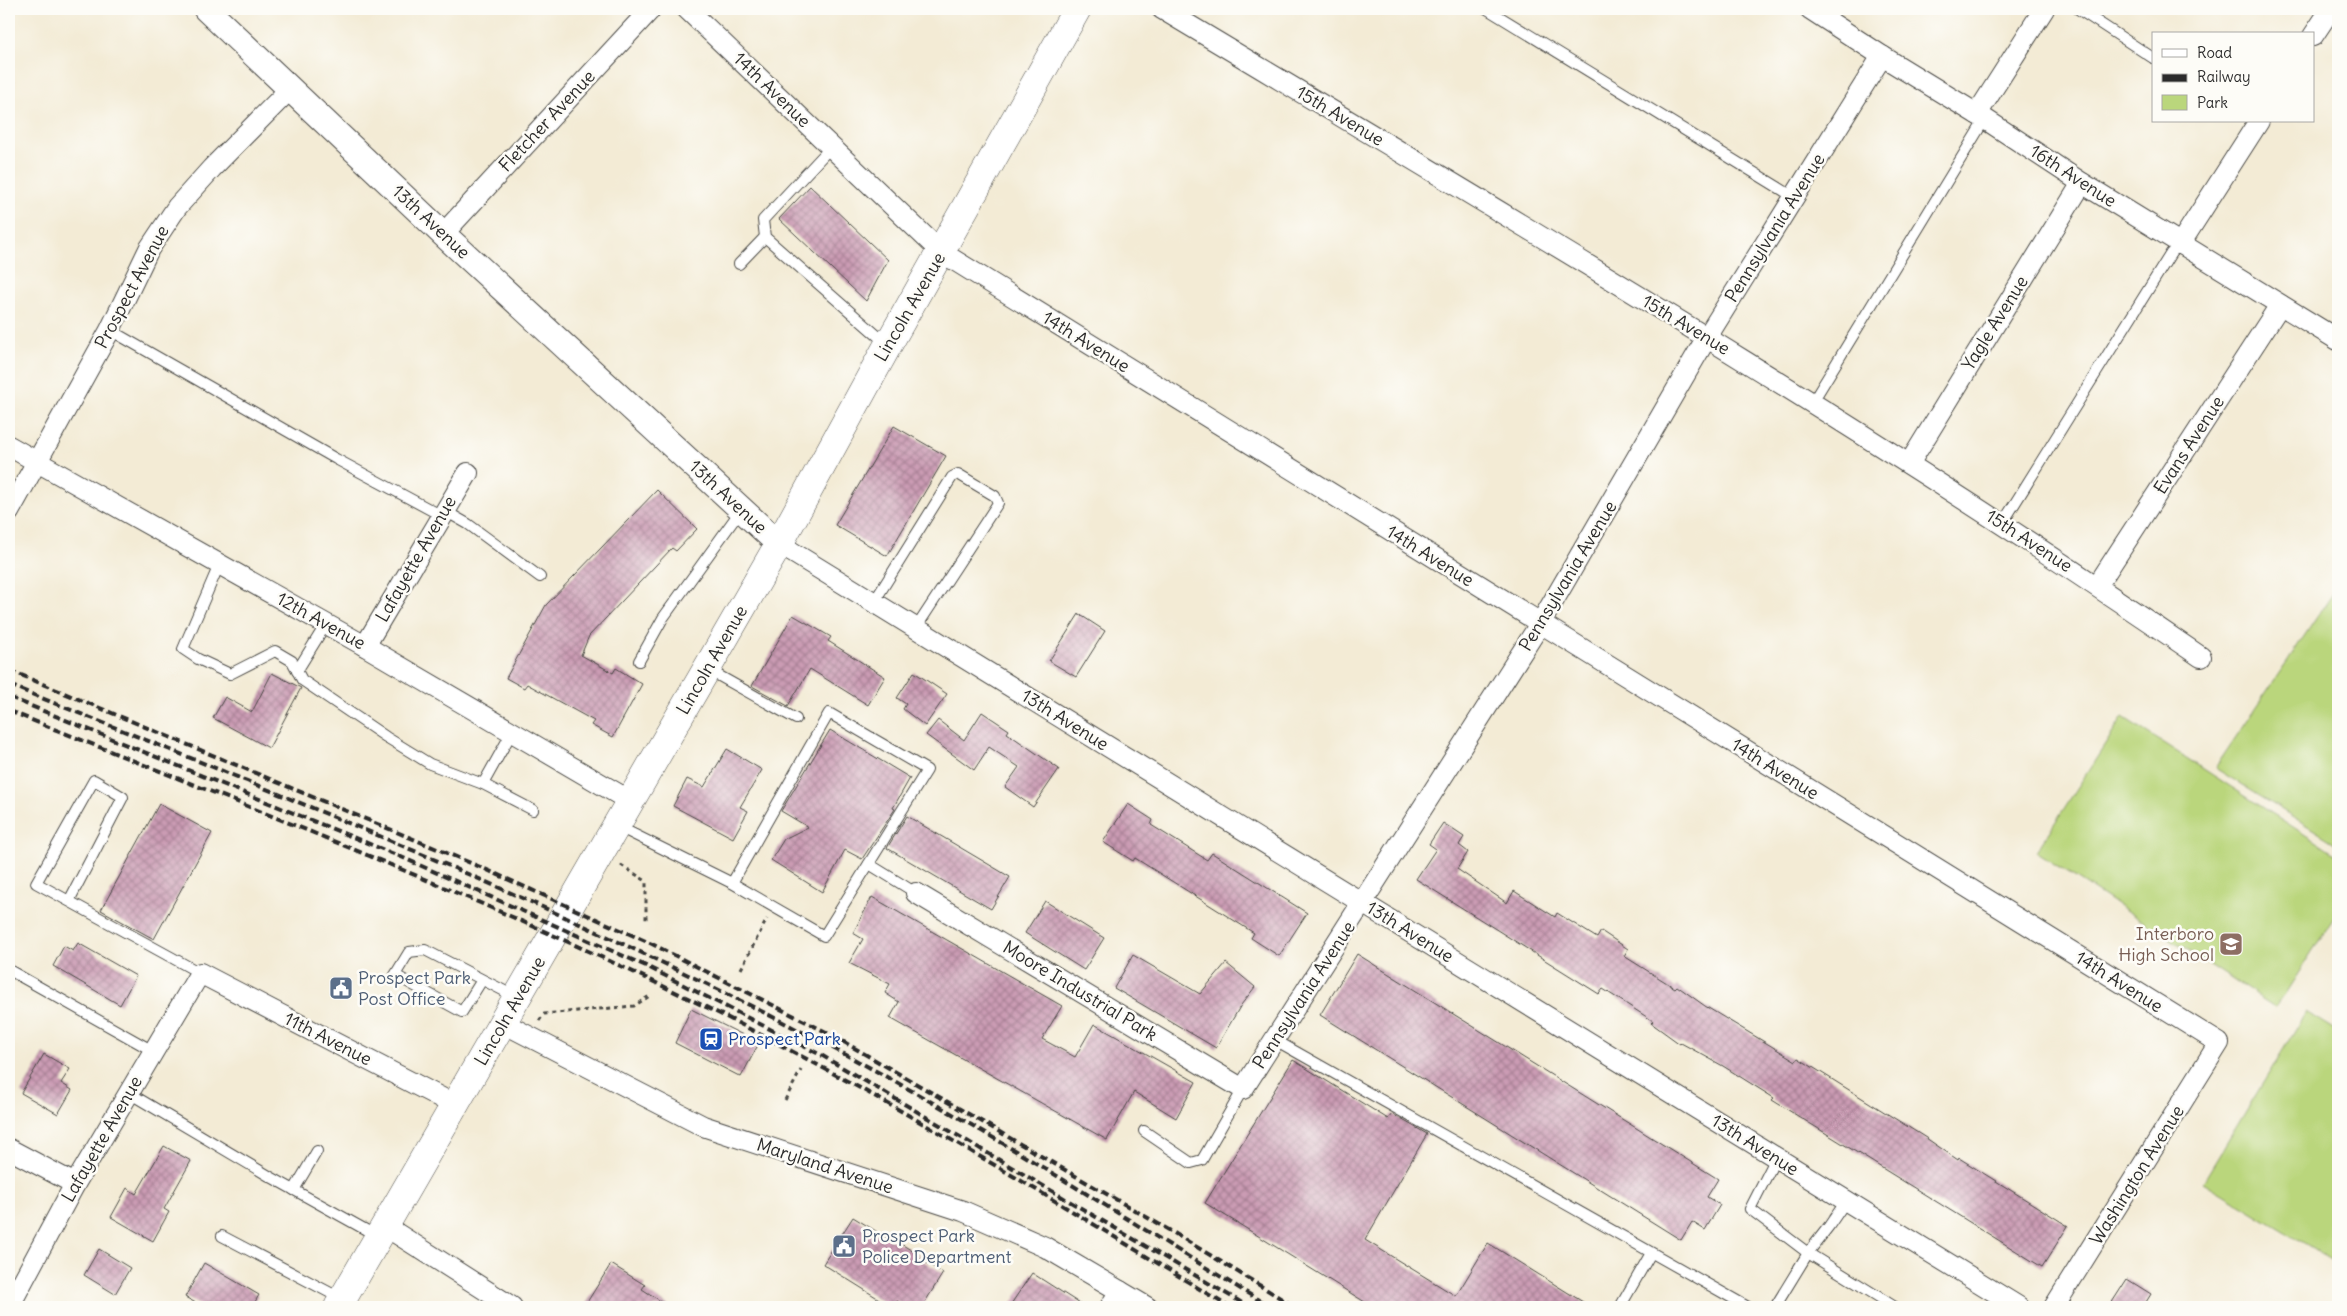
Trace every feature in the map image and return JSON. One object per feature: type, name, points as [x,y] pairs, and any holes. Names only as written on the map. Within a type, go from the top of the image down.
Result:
[{"type":"main road","name":"Lincoln Avenue","points":[[340,1303],[457,1106],[616,825],[779,544],[888,345],[1077,9]]},
{"type":"street","name":"13th Avenue","points":[[206,9],[443,234],[779,544],[2019,1307]]},
{"type":"street","name":"Fletcher Avenue","points":[[443,234],[651,9]]},
{"type":"street","name":"14th Avenue","points":[[687,9],[941,252],[2219,1043]]},
{"type":"street","name":"15th Avenue","points":[[1162,9],[1707,337],[2002,524],[2201,657]]},
{"type":"street","name":"16th Avenue","points":[[1810,9],[1882,56],[1981,116],[2082,183],[2338,340]]},
{"type":"street","points":[[1981,116],[2044,9]]},
{"type":"street","points":[[2314,34],[2331,9]]},
{"type":"street","name":"Pennsylvania Avenue","points":[[1243,1089],[1363,904],[1540,624],[1707,337],[1882,56]]},
{"type":"street","name":"Prospect Avenue","points":[[9,512],[110,330],[149,249],[177,207],[212,168],[291,88]]},
{"type":"street","points":[[2180,244],[2257,122]]},
{"type":"street","name":"Yagle Avenue","points":[[1909,464],[2082,183]]},
{"type":"street","name":"Evans Avenue","points":[[2097,586],[2280,304]]},
{"type":"street","name":"12th Avenue","points":[[9,446],[365,646],[630,801]]},
{"type":"street","name":"Lafayette Avenue","points":[[365,646],[468,473]]},
{"type":"street","name":"Moore Industrial Park","points":[[916,893],[1243,1089]]},
{"type":"street","name":"Lafayette Avenue","points":[[9,1307],[74,1184],[200,972]]},
{"type":"street","name":"11th Avenue","points":[[200,972],[457,1106]]},
{"type":"street","name":"Maryland Avenue","points":[[503,1023],[703,1126],[963,1211],[1045,1247],[1115,1299],[1146,1307]]},
{"type":"street","name":"Washington Avenue","points":[[2054,1307],[2219,1043]]},
{"type":"street","points":[[9,1149],[74,1184]]},
{"type":"street","points":[[382,1231],[512,1307]]},
{"type":"lane","points":[[1487,9],[1794,198]]},
{"type":"lane","points":[[2078,9],[2152,57]]},
{"type":"lane","points":[[1812,403],[1981,116]]},
{"type":"lane","points":[[831,147],[763,220],[765,237],[888,345]]},
{"type":"lane","points":[[739,264],[765,237]]},
{"type":"lane","points":[[2002,524],[2170,253],[2180,244]]},
{"type":"lane","points":[[110,330],[336,459],[443,514],[468,524],[540,577]]},
{"type":"lane","points":[[874,602],[952,477],[958,474],[995,496],[998,503],[916,628]]},
{"type":"lane","points":[[639,661],[663,618],[741,509]]},
{"type":"lane","points":[[219,565],[183,648],[198,659],[230,674],[274,652],[292,661],[302,680],[386,738],[430,764],[483,784],[532,810]]},
{"type":"lane","points":[[297,671],[326,624]]},
{"type":"lane","points":[[707,669],[796,719]]},
{"type":"lane","points":[[616,825],[732,883],[824,936],[927,770],[829,713],[732,883]]},
{"type":"lane","points":[[483,784],[512,732]]},
{"type":"lane","points":[[69,901],[123,797],[94,780],[36,883],[69,901],[200,972]]},
{"type":"lane","points":[[869,864],[916,893]]},
{"type":"lane","points":[[482,980],[462,1012],[395,975],[409,952],[424,950],[517,998]]},
{"type":"lane","points":[[9,970],[153,1051]]},
{"type":"lane","points":[[1275,1040],[1748,1307]]},
{"type":"lane","points":[[1144,1132],[1191,1163],[1202,1160],[1243,1089]]},
{"type":"lane","points":[[129,1093],[294,1190],[382,1231]]},
{"type":"lane","points":[[294,1190],[317,1151]]},
{"type":"lane","points":[[1776,1158],[1750,1209],[1808,1253],[1895,1307]]},
{"type":"lane","points":[[1775,1307],[1808,1253],[1846,1201]]},
{"type":"lane","points":[[222,1236],[340,1303]]},
{"type":"lane","points":[[1620,1307],[1652,1253]]},
{"type":"path","points":[[613,860],[646,881],[646,923]]},
{"type":"path","points":[[741,969],[772,907]]},
{"type":"path","points":[[528,1036],[544,1014],[634,1006],[652,995]]},
{"type":"path","points":[[785,1100],[801,1070]]},
{"type":"green space","points":[[2338,586],[2338,845],[2215,768]]},
{"type":"green space","points":[[2123,717],[2338,856],[2338,911],[2276,1008],[2036,852]]},
{"type":"green space","points":[[2306,1012],[2338,1032],[2338,1264],[2203,1182]]},
{"type":"building","points":[[810,186],[888,260],[866,301],[779,219]]},
{"type":"building","points":[[894,426],[946,456],[887,556],[835,525]]},
{"type":"building","points":[[657,490],[697,529],[676,551],[672,548],[589,636],[581,655],[613,673],[616,668],[642,684],[613,737],[591,725],[594,721],[527,684],[524,688],[506,678],[546,605]]},
{"type":"building","points":[[1079,614],[1105,631],[1076,677],[1049,661]]},
{"type":"building","points":[[793,615],[831,637],[828,641],[885,677],[868,705],[810,669],[788,706],[752,686]]},
{"type":"building","points":[[914,672],[947,694],[925,726],[903,709],[906,704],[897,698]]},
{"type":"building","points":[[272,673],[301,688],[269,748],[213,718],[225,697],[252,712]]},
{"type":"building","points":[[982,712],[1009,730],[1007,733],[1059,769],[1033,807],[1005,787],[1019,767],[989,747],[974,770],[926,735],[938,720],[964,740]]},
{"type":"building","points":[[830,730],[910,778],[893,808],[895,809],[862,859],[845,850],[822,892],[771,860],[784,839],[808,827],[781,811]]},
{"type":"building","points":[[727,749],[762,770],[740,807],[748,811],[733,838],[673,806],[687,779],[704,787]]},
{"type":"building","points":[[159,804],[212,833],[154,939],[101,910]]},
{"type":"building","points":[[1128,804],[1153,820],[1151,825],[1207,860],[1212,853],[1307,913],[1279,956],[1251,938],[1254,933],[1135,858],[1133,861],[1103,842]]},
{"type":"building","points":[[907,816],[1010,877],[991,909],[887,848]]},
{"type":"building","points":[[1443,823],[1464,837],[1459,845],[1468,852],[1457,869],[1507,903],[1514,891],[1555,917],[1557,913],[1597,938],[1601,931],[1628,949],[1624,956],[1675,988],[1677,986],[1705,1006],[1796,1061],[1798,1058],[1958,1160],[1959,1158],[2068,1226],[2042,1267],[1772,1100],[1774,1098],[1723,1066],[1680,1044],[1651,1023],[1653,1021],[1603,989],[1599,994],[1416,879],[1436,849],[1429,844]]},
{"type":"building","points":[[872,897],[1062,1006],[1042,1039],[1075,1057],[1094,1024],[1196,1082],[1176,1118],[1134,1092],[1107,1140],[890,1018],[899,1002],[885,993],[890,984],[849,963],[863,939],[853,933]]},
{"type":"building","points":[[1045,901],[1104,938],[1084,970],[1025,933]]},
{"type":"building","points":[[78,943],[136,976],[120,1005],[53,966],[64,946],[73,951]]},
{"type":"building","points":[[1357,954],[1718,1179],[1707,1197],[1720,1205],[1705,1230],[1692,1222],[1681,1240],[1320,1015]]},
{"type":"building","points":[[1133,955],[1200,994],[1226,963],[1255,987],[1241,1005],[1216,1048],[1114,988]]},
{"type":"building","points":[[691,1009],[759,1043],[741,1077],[675,1043]]},
{"type":"building","points":[[44,1054],[70,1069],[61,1083],[72,1090],[58,1114],[21,1093]]},
{"type":"building","points":[[1293,1060],[1388,1119],[1392,1114],[1427,1134],[1365,1240],[1456,1296],[1488,1243],[1591,1307],[1373,1307],[1205,1203]]},
{"type":"building","points":[[164,1146],[191,1161],[164,1209],[169,1212],[153,1241],[111,1217],[127,1188],[136,1194]]},
{"type":"building","points":[[853,1217],[919,1255],[917,1257],[943,1273],[922,1307],[908,1307],[897,1301],[892,1307],[823,1264]]},
{"type":"building","points":[[99,1249],[130,1268],[115,1294],[84,1275]]},
{"type":"building","points":[[204,1263],[259,1295],[252,1307],[203,1307],[185,1297]]},
{"type":"building","points":[[611,1264],[645,1285],[642,1289],[670,1307],[584,1307]]},
{"type":"building","points":[[1032,1273],[1085,1307],[1009,1307]]},
{"type":"building","points":[[2127,1279],[2151,1294],[2143,1307],[2109,1307]]},
{"type":"railway","points":[[9,670],[485,869],[652,944],[832,1035],[1174,1233],[1295,1307]]},
{"type":"railway","points":[[9,685],[211,766],[412,850],[511,893],[709,985],[866,1065],[924,1098],[1041,1166],[1270,1307]]},
{"type":"railway","points":[[9,697],[399,856],[646,966],[821,1055],[1249,1307]]},
{"type":"railway","points":[[9,711],[377,859],[649,979],[801,1056],[925,1125],[1047,1196],[1229,1307]]},
{"type":"place","name":"Interboro High School","points":[[2231,944]]},
{"type":"place","name":"Prospect Park Post Office","points":[[341,988]]},
{"type":"place","name":"Prospect Park","points":[[711,1039]]},
{"type":"place","name":"Prospect Park Police Department","points":[[844,1246]]}]
